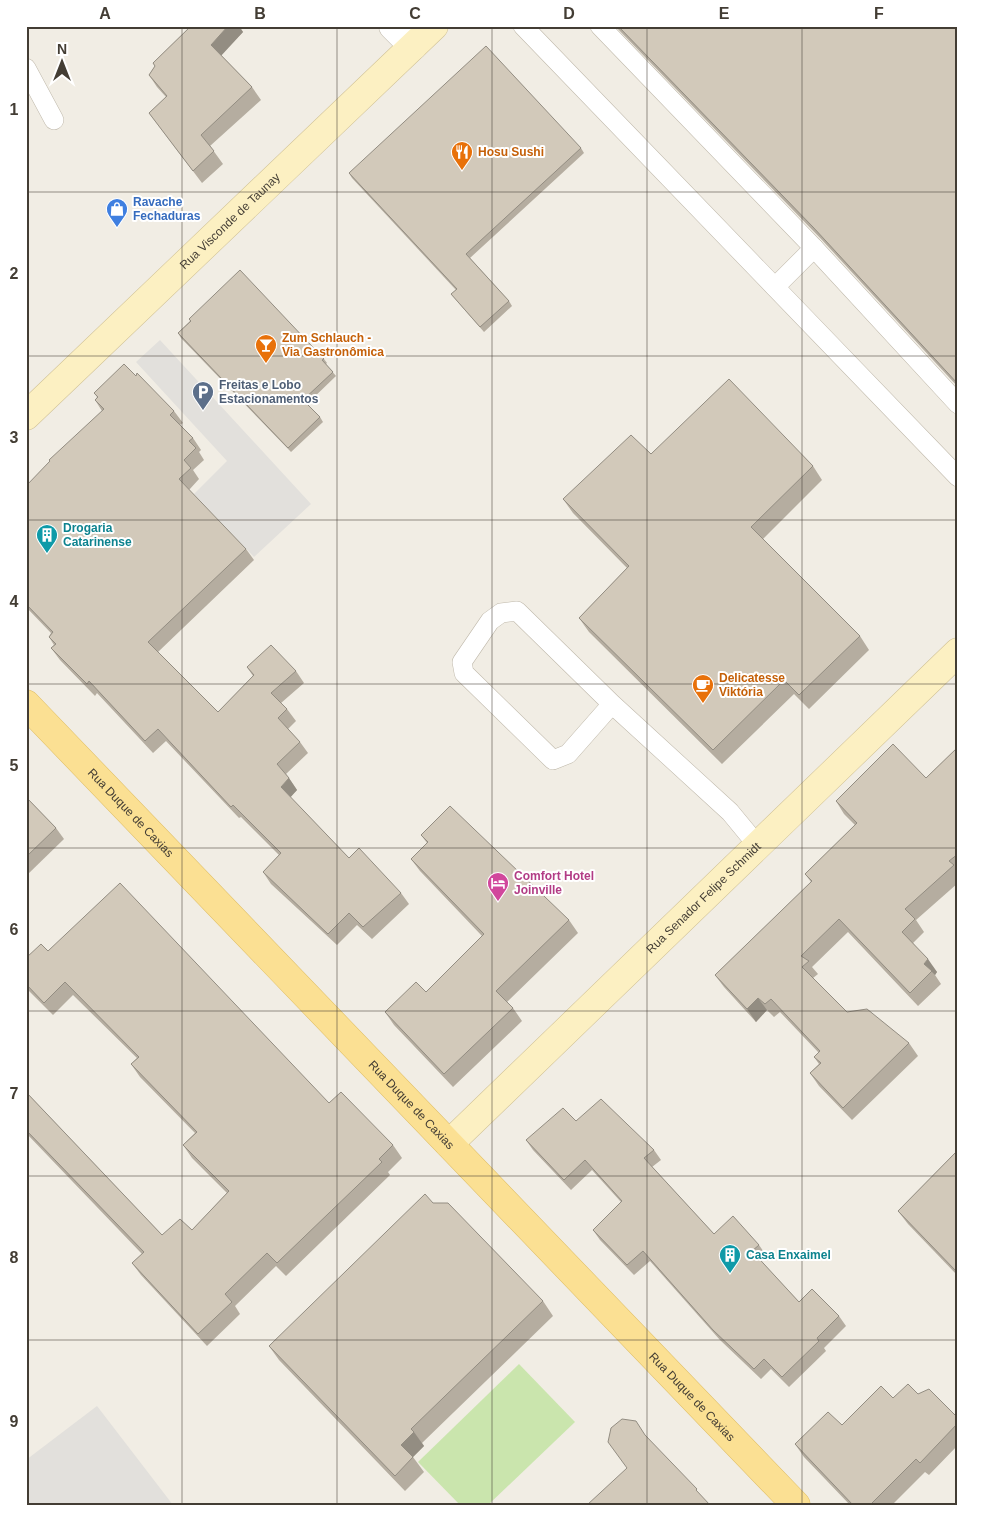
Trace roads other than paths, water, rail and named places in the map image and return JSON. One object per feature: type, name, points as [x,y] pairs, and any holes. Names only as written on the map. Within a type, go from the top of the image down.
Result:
[{"type":"main road","name":"Rua Visconde de Taunay","points":[[26,416],[434,26]]},
{"type":"main road","name":"Rua Senador Felipe Schmidt","points":[[450,1144],[958,652]]},
{"type":"main road","name":"Rua Duque de Caxias","points":[[26,704],[796,1505]]},
{"type":"street","points":[[393,26],[413,46]]},
{"type":"lane","points":[[523,26],[958,477]]},
{"type":"lane","points":[[600,26],[814,248],[958,404]]},
{"type":"lane","points":[[26,68],[54,120]]},
{"type":"lane","points":[[775,287],[814,248]]},
{"type":"lane","points":[[612,704],[568,754],[553,760],[464,674],[462,662],[490,621],[501,613],[517,611],[612,704],[730,812],[758,846]]},
{"type":"place","name":"Hosu Sushi","points":[[462,171]]},
{"type":"place","name":"Ravache Fechaduras","points":[[117,228]]},
{"type":"place","name":"Zum Schlauch - Via Gastronômica","points":[[266,364]]},
{"type":"place","name":"Freitas e Lobo Estacionamentos","points":[[203,411]]},
{"type":"place","name":"Drogaria Catarinense","points":[[47,554]]},
{"type":"place","name":"Delicatesse Viktória","points":[[703,704]]},
{"type":"place","name":"Comfort Hotel Joinville","points":[[498,902]]},
{"type":"place","name":"Casa Enxaimel","points":[[730,1274]]}]
